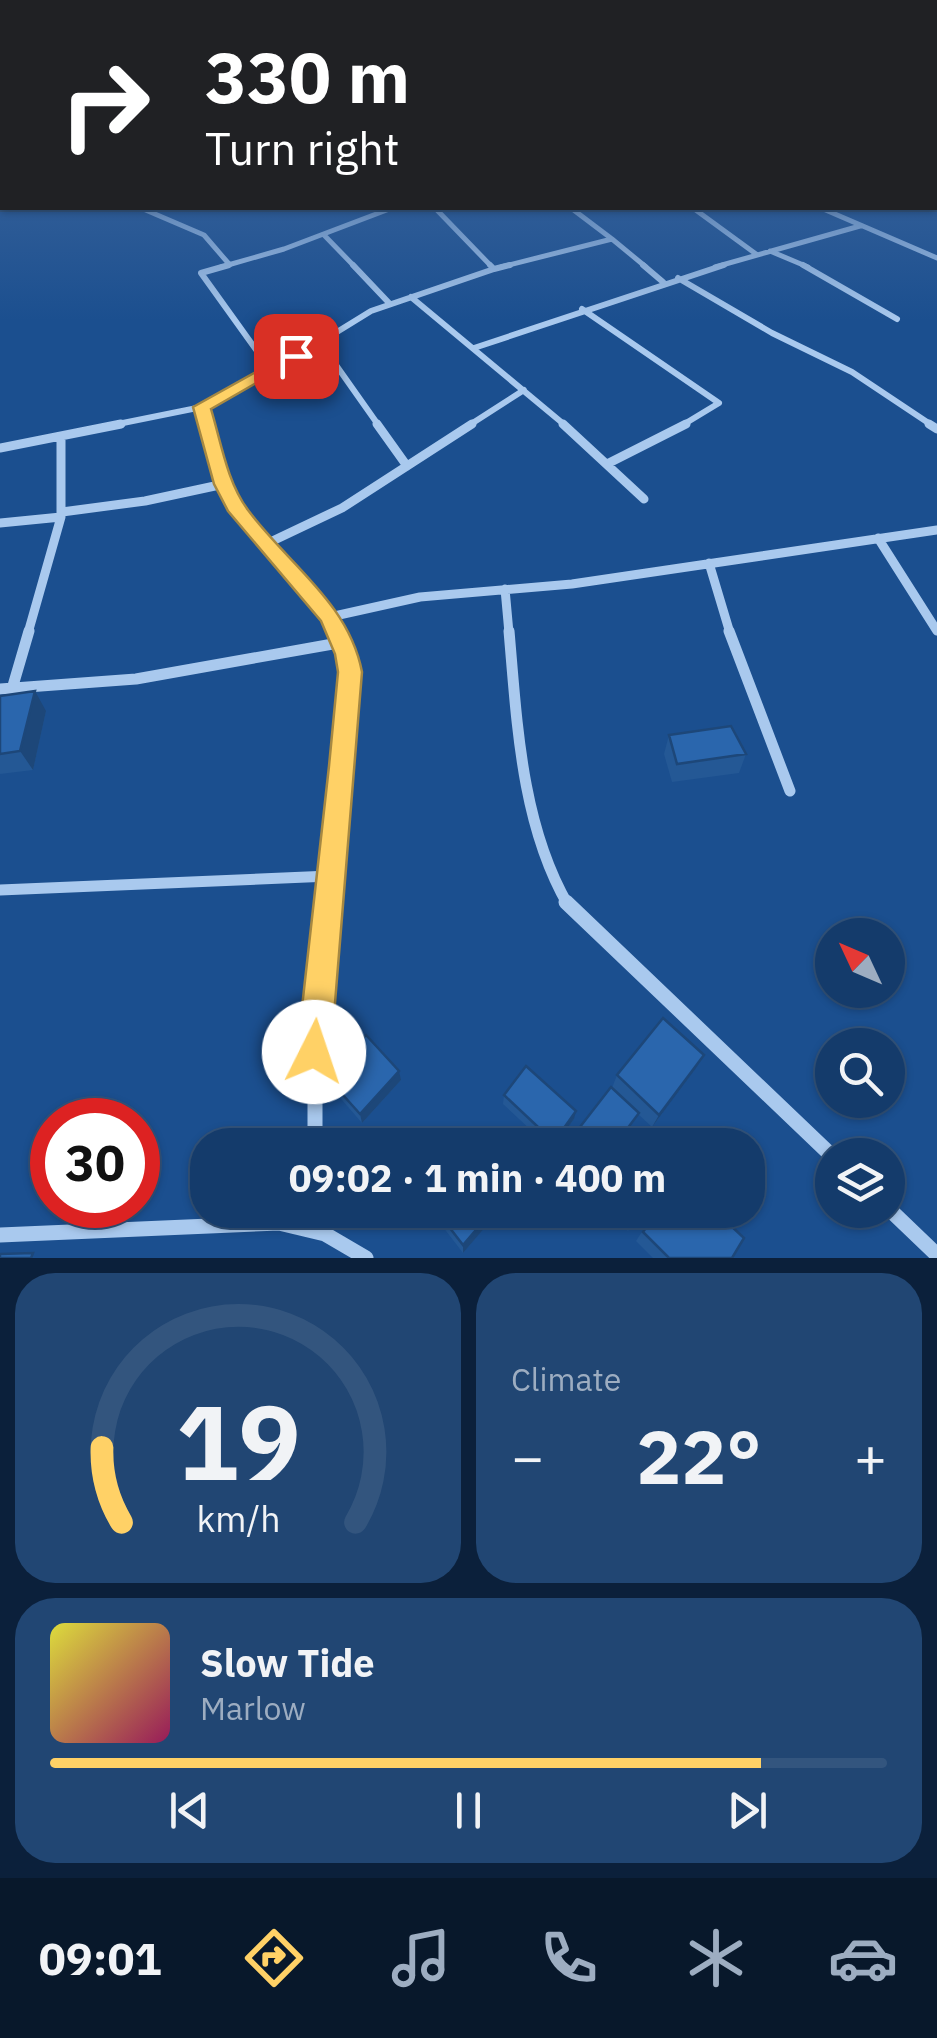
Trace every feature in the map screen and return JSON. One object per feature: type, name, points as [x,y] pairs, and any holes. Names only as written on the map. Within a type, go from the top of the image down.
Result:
[{"type":"street","points":[[145,210],[212,241],[224,251],[230,264]]},
{"type":"street","points":[[272,372],[200,276],[205,271],[324,235],[387,210]]},
{"type":"street","points":[[437,210],[494,269]]},
{"type":"street","points":[[574,210],[664,282]]},
{"type":"street","points":[[696,210],[756,254]]},
{"type":"street","points":[[825,210],[937,258]]},
{"type":"street","points":[[474,348],[664,282],[860,226]]},
{"type":"street","points":[[324,235],[390,304]]},
{"type":"street","points":[[0,448],[202,407],[390,304],[494,269],[612,239]]},
{"type":"street","points":[[784,247],[788,256]]},
{"type":"street","points":[[769,251],[788,256],[896,318]]},
{"type":"street","points":[[678,278],[772,334],[852,372],[937,429]]},
{"type":"street","points":[[410,297],[524,390],[644,499]]},
{"type":"street","points":[[582,309],[719,403],[718,407],[607,464]]},
{"type":"street","points":[[319,341],[407,466]]},
{"type":"street","points":[[264,545],[342,508],[524,390]]},
{"type":"street","points":[[202,407],[224,484],[238,511],[330,617],[344,642],[350,672],[312,1084],[314,1128]]},
{"type":"street","points":[[61,437],[62,514],[6,689],[136,679],[344,642]]},
{"type":"street","points":[[0,523],[144,501],[224,484]]},
{"type":"street","points":[[330,617],[360,607],[451,591],[635,576],[937,530]]},
{"type":"street","points":[[878,538],[937,631]]},
{"type":"street","points":[[709,563],[716,598],[790,790]]},
{"type":"street","points":[[505,589],[517,710],[541,854],[551,880],[567,904],[815,1140]]},
{"type":"street","points":[[0,890],[330,876]]},
{"type":"street","points":[[0,1235],[260,1224],[320,1229],[366,1258]]},
{"type":"street","points":[[905,1225],[937,1256]]},
{"type":"building","points":[[35,691],[20,751],[0,754],[0,696]]},
{"type":"building","points":[[731,726],[746,754],[677,764],[669,735]]},
{"type":"building","points":[[663,1018],[704,1055],[659,1115],[617,1075]]},
{"type":"building","points":[[366,1035],[399,1071],[360,1114],[326,1076]]},
{"type":"building","points":[[526,1066],[576,1111],[564,1128],[539,1128],[504,1095]]},
{"type":"building","points":[[611,1087],[639,1113],[628,1128],[579,1128]]},
{"type":"building","points":[[450,1228],[478,1228],[463,1245]]},
{"type":"building","points":[[646,1228],[733,1228],[744,1238],[732,1258],[669,1258],[643,1232]]},
{"type":"building","points":[[33,1253],[31,1258],[0,1258],[0,1254]]},
{"type":"route","points":[[296,356],[202,407],[224,484],[238,511],[330,617],[347,654],[350,672],[320,955],[314,1052]]}]
